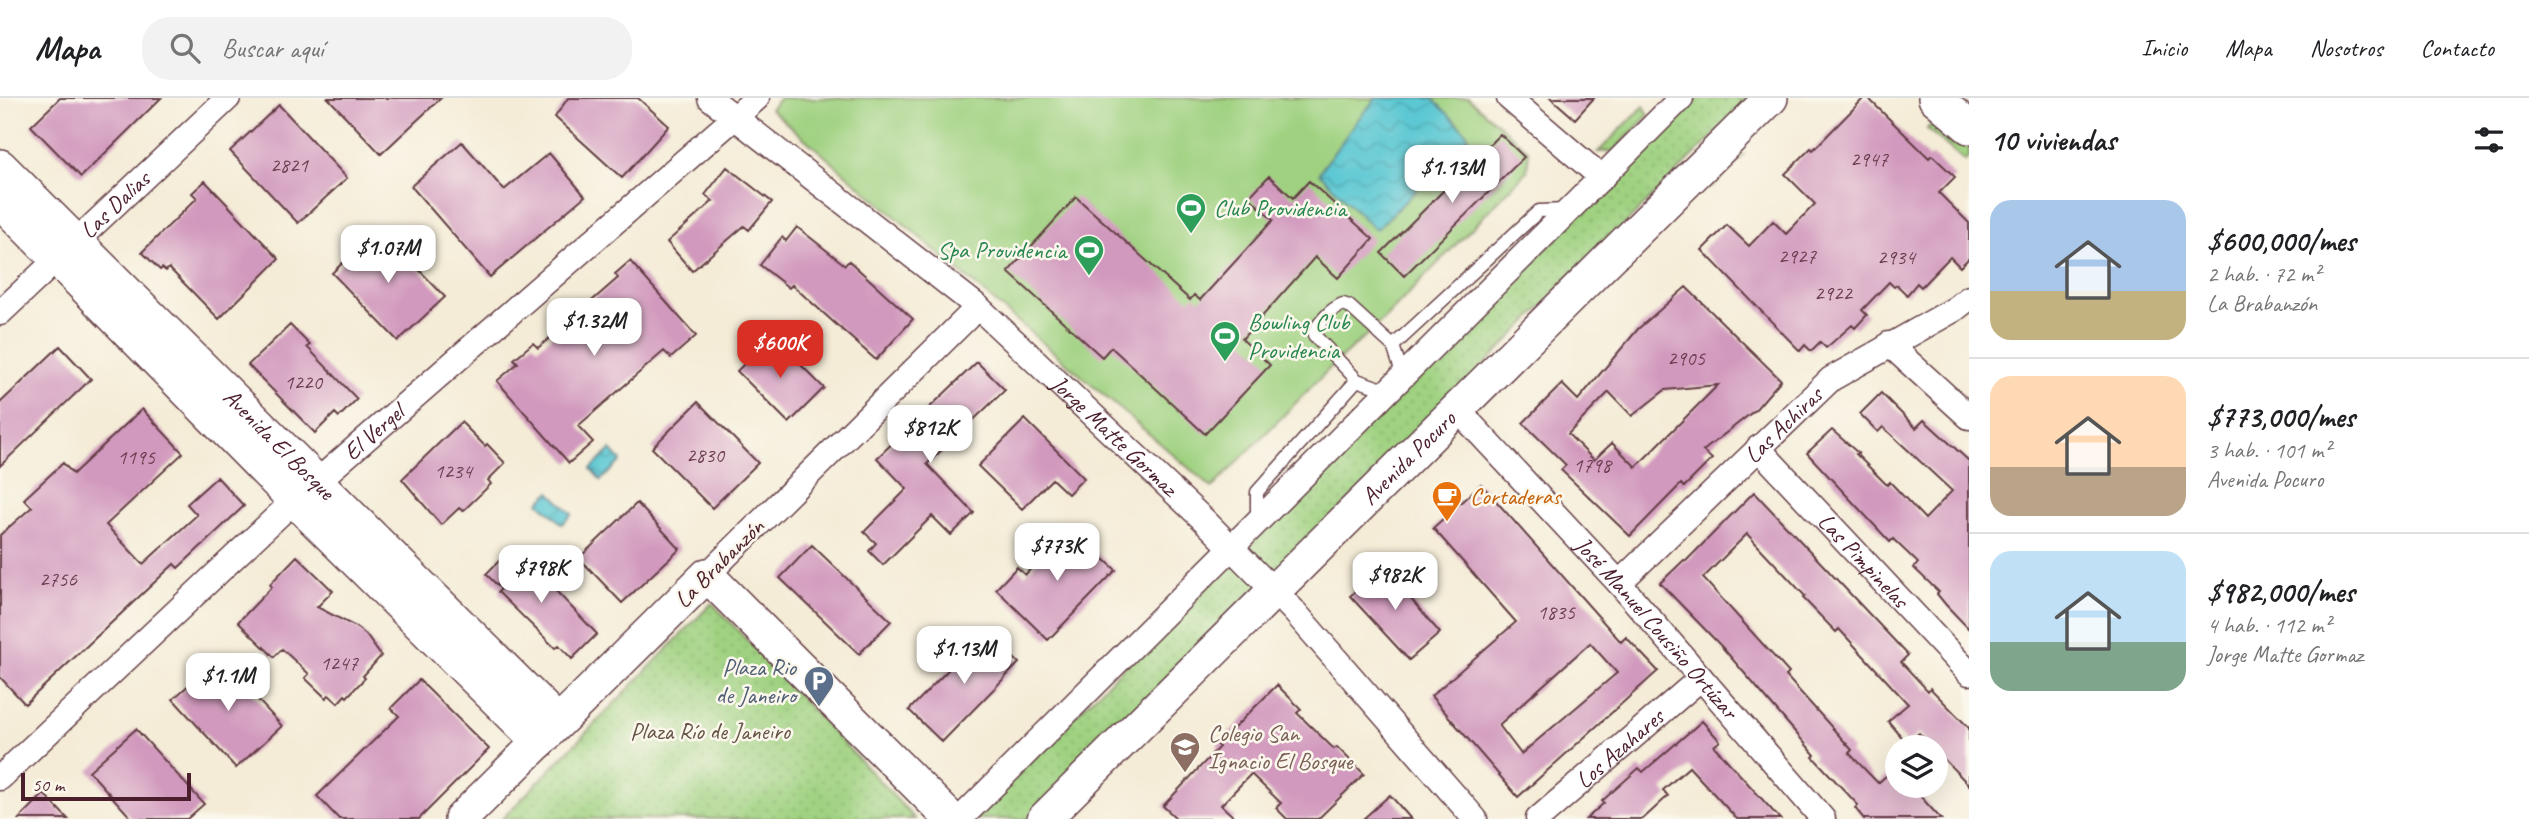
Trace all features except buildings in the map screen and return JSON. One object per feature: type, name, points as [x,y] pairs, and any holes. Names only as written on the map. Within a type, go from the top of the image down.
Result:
[{"type":"street","name":"Las Dalias","points":[[0,313],[228,98]]},
{"type":"street","name":"Jorge Matte Gormaz","points":[[710,98],[978,307],[1233,547],[1275,590],[1475,819]]},
{"type":"street","name":"El Vergel","points":[[0,778],[306,491],[757,98]]},
{"type":"street","points":[[1509,98],[1602,178]]},
{"type":"street","points":[[960,819],[1681,98]]},
{"type":"street","name":"Avenida Pocuro","points":[[1044,819],[1771,98]]},
{"type":"street","points":[[1935,98],[1969,127]]},
{"type":"street","name":"Avenida El Bosque","points":[[0,166],[66,249],[548,732]]},
{"type":"street","name":"Avenida El Bosque","points":[[0,201],[66,249]]},
{"type":"street","name":"Las Achiras","points":[[1619,583],[1831,379],[1955,309],[1969,298]]},
{"type":"street","name":"La Brabanzón","points":[[461,819],[978,307]]},
{"type":"street","points":[[1889,344],[1969,417]]},
{"type":"street","name":"José Manuel Cousiño Ortúzar","points":[[1457,409],[1619,583],[1823,819]]},
{"type":"street","name":"Las Pimpinelas","points":[[1758,449],[1969,673]]},
{"type":"street","points":[[707,575],[951,819]]},
{"type":"street","name":"Los Azahares","points":[[1538,819],[1701,678]]},
{"type":"lane","points":[[1393,346],[1539,211],[1570,210]]},
{"type":"lane","points":[[1343,304],[1349,306],[1393,346],[1396,384],[1357,380],[1314,335],[1315,329],[1336,306],[1343,304]]},
{"type":"lane","points":[[1256,523],[1257,492],[1357,380]]},
{"type":"green space","name":"Club Providencia","points":[[780,98],[1468,98],[1529,151],[1527,171],[1384,319],[1329,369],[1212,488],[770,109]]},
{"type":"green space","points":[[1696,98],[1751,98],[1030,819],[971,819]]},
{"type":"green space","points":[[1644,106],[1649,115],[1613,151],[1598,152]]},
{"type":"green space","points":[[1937,118],[1969,145],[1969,157],[1965,161],[1927,129]]},
{"type":"green space","points":[[1738,154],[1744,155],[1712,187],[1709,183]]},
{"type":"green space","name":"Plaza Río de Janeiro","points":[[712,603],[915,819],[502,819]]},
{"type":"water","name":"Club Providencia","points":[[1376,98],[1432,98],[1468,137],[1377,229],[1319,173]]},
{"type":"water","points":[[611,450],[621,461],[601,480],[591,469]]},
{"type":"water","points":[[550,492],[572,514],[562,524],[539,502]]},
{"type":"place","name":"Club Providencia","points":[[1191,235]]},
{"type":"place","name":"Spa Providencia","points":[[1089,277]]},
{"type":"place","name":"Bowling Club Providencia","points":[[1225,363]]},
{"type":"place","name":"Cortaderas","points":[[1447,523]]},
{"type":"place","name":"Plaza Rio de Janeiro","points":[[819,708]]},
{"type":"place","name":"Colegio San Ignacio El Bosque","points":[[1185,774]]}]
